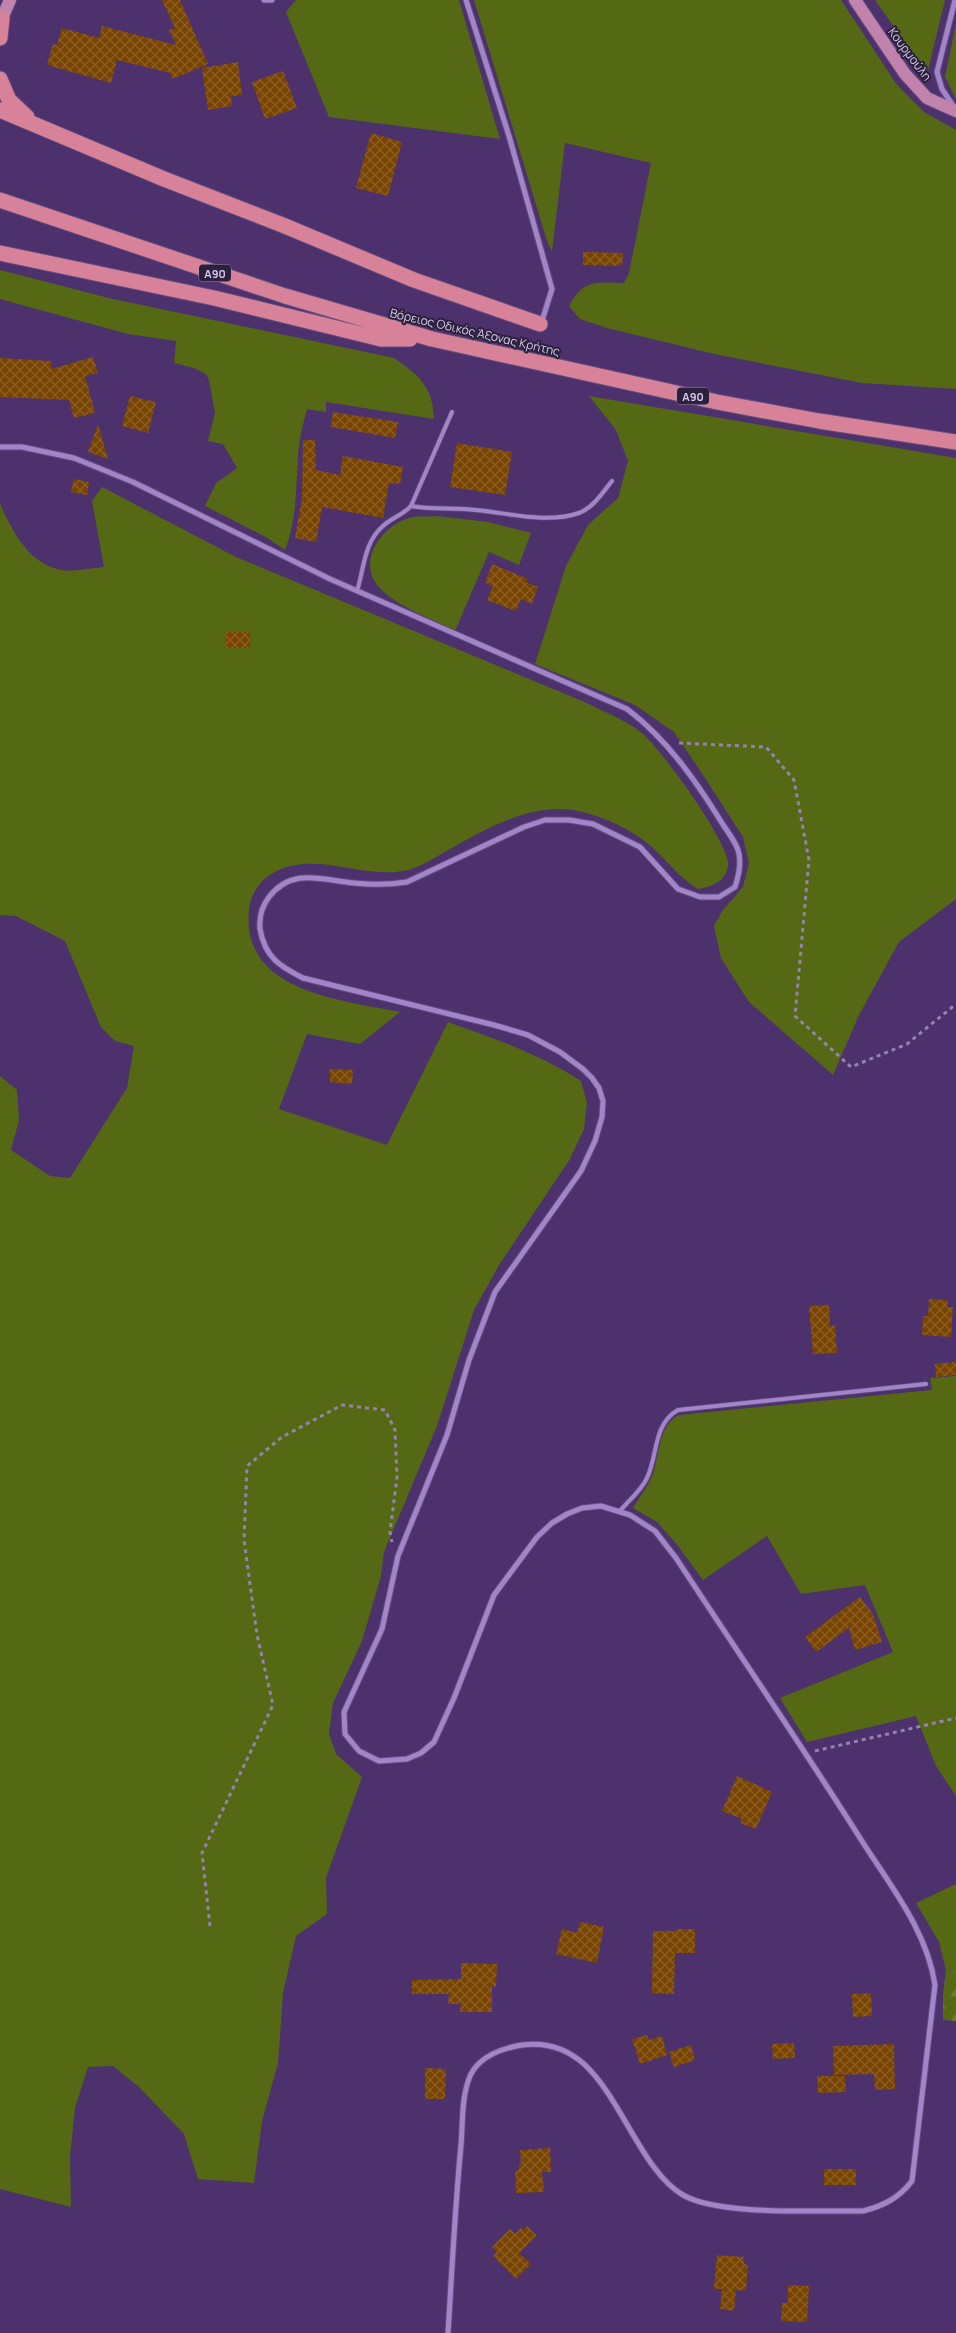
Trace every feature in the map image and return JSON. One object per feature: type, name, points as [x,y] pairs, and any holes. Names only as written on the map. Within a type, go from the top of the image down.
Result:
[{"type":"highway","points":[[0,38],[1,21]]},
{"type":"highway","points":[[0,79],[9,100],[21,113],[43,128]]},
{"type":"highway","points":[[0,110],[164,179],[285,226],[414,280],[540,324]]},
{"type":"highway","name":"Βόρειος Οδικός Άξονας Κρήτης","points":[[0,200],[285,296],[432,339],[717,402],[819,421],[956,442]]},
{"type":"highway","points":[[0,253],[214,298],[381,339],[432,339]]},
{"type":"main road","points":[[1,21],[10,0]]},
{"type":"main road","name":"Κουρμούλη","points":[[855,0],[889,52],[927,98],[956,110]]},
{"type":"street","points":[[264,0],[272,0]]},
{"type":"street","points":[[466,0],[509,136],[552,289],[540,324]]},
{"type":"street","points":[[955,0],[937,72],[942,89],[956,110]]},
{"type":"street","points":[[0,447],[22,448],[74,458],[133,482],[357,591],[627,709],[666,742],[715,812],[738,850],[740,872],[735,887],[719,897],[700,898],[678,888],[640,847],[593,824],[569,820],[545,820],[524,827],[407,882],[389,885],[352,883],[319,877],[296,878],[277,886],[263,904],[259,922],[263,944],[273,959],[303,978],[494,1024],[528,1036],[560,1052],[583,1069],[599,1088],[603,1101],[602,1116],[595,1141],[581,1171],[496,1292],[469,1360],[447,1435],[396,1565],[382,1630],[373,1653],[353,1689],[344,1712],[345,1734],[359,1751],[379,1761],[407,1760],[421,1753],[434,1742],[454,1698],[494,1595],[537,1538],[552,1523],[582,1508],[601,1506],[620,1511],[655,1531],[676,1558],[805,1753],[921,1934],[932,1964],[935,1985],[912,2181],[895,2198],[881,2206],[863,2211],[751,2209],[710,2204],[683,2195],[657,2173],[611,2095],[584,2064],[562,2048],[535,2044],[506,2047],[486,2058],[471,2073],[465,2096],[448,2333]]},
{"type":"lane","points":[[357,591],[367,549],[374,535],[384,525],[399,517],[411,506],[452,412]]},
{"type":"lane","points":[[411,506],[541,517],[564,515],[580,512],[598,499],[612,481]]},
{"type":"lane","points":[[620,1511],[646,1479],[662,1425],[671,1414],[678,1410],[926,1384]]},
{"type":"path","points":[[666,742],[766,747],[794,780],[809,860],[795,1016],[851,1067],[907,1044],[956,1004]]},
{"type":"path","points":[[210,1926],[202,1853],[273,1704],[257,1635],[244,1540],[247,1466],[282,1436],[342,1405],[385,1410],[395,1430],[398,1477],[390,1532],[396,1565]]},
{"type":"path","points":[[805,1753],[956,1718]]},
{"type":"green space","points":[[296,0],[459,0],[500,139],[329,117],[286,12]]},
{"type":"green space","points":[[474,0],[841,0],[897,85],[924,112],[956,130],[956,389],[862,383],[714,354],[607,328],[580,319],[569,306],[580,291],[591,284],[606,282],[624,283],[629,273],[651,163],[565,143],[552,251],[548,244]]},
{"type":"green space","points":[[875,0],[945,0],[927,74]]},
{"type":"green space","points":[[956,24],[956,99],[945,77]]},
{"type":"green space","points":[[0,270],[113,299],[394,358],[411,370],[423,383],[431,398],[434,419],[326,402],[326,412],[307,409],[301,432],[294,515],[285,550],[266,537],[205,506],[216,483],[237,468],[223,444],[208,441],[215,413],[209,380],[206,374],[194,368],[174,363],[176,341],[128,334],[0,299]]},
{"type":"green space","points":[[589,396],[956,458],[956,899],[899,942],[859,1015],[833,1075],[749,1002],[721,958],[714,926],[723,910],[743,887],[749,863],[743,837],[674,732],[635,705],[535,664],[566,566],[588,525],[618,498],[628,461],[616,430]]},
{"type":"green space","points":[[102,487],[236,557],[587,703],[632,726],[647,738],[691,794],[718,837],[726,854],[728,865],[722,879],[698,889],[683,878],[650,845],[626,829],[591,814],[556,809],[506,820],[422,865],[408,870],[376,872],[312,864],[296,865],[281,869],[263,880],[252,897],[249,911],[251,938],[261,959],[278,975],[300,987],[325,996],[400,1012],[360,1044],[307,1034],[279,1109],[387,1145],[448,1022],[533,1055],[581,1081],[587,1103],[584,1129],[570,1159],[499,1265],[474,1310],[437,1426],[384,1552],[381,1576],[362,1641],[333,1703],[329,1734],[336,1754],[362,1777],[326,1878],[327,1914],[296,1936],[283,1993],[278,2063],[262,2121],[254,2183],[198,2179],[184,2134],[139,2087],[113,2066],[88,2067],[75,2108],[70,2157],[71,2207],[0,2189],[0,1076],[17,1090],[19,1120],[11,1150],[50,1176],[70,1178],[127,1088],[134,1046],[115,1041],[101,1027],[65,941],[16,916],[0,915],[0,504],[16,535],[39,561],[61,570],[104,567],[92,501]]},
{"type":"green space","points":[[436,516],[488,522],[531,533],[519,565],[489,552],[455,631],[394,600],[378,586],[372,576],[370,565],[376,544],[383,534],[392,527],[413,517]]},
{"type":"green space","points":[[956,1376],[956,1796],[936,1766],[916,1716],[807,1742],[780,1698],[893,1652],[865,1585],[801,1594],[767,1536],[703,1580],[678,1546],[657,1522],[633,1508],[653,1474],[667,1425],[679,1415],[932,1390],[930,1378]]},
{"type":"green space","points":[[956,1884],[956,1971],[946,1970],[939,1942],[916,1903]]},
{"type":"green space","points":[[946,1970],[956,1971],[956,2021],[943,2020],[943,1994]]},
{"type":"building","points":[[162,0],[180,0],[208,64],[173,79],[170,73],[117,60],[111,83],[47,65],[53,44],[57,45],[62,28],[99,38],[102,26],[176,45],[169,30],[175,28]]},
{"type":"building","points":[[238,62],[242,95],[231,96],[232,106],[208,110],[202,68]]},
{"type":"building","points":[[283,71],[297,108],[265,119],[252,82]]},
{"type":"building","points":[[371,133],[402,142],[388,196],[356,188]]},
{"type":"building","points":[[583,252],[623,253],[622,266],[583,265]]},
{"type":"building","points":[[93,357],[98,373],[85,376],[95,413],[74,418],[69,400],[0,397],[0,358],[51,361],[51,369]]},
{"type":"building","points":[[130,396],[156,402],[148,433],[122,426]]},
{"type":"building","points":[[333,412],[398,422],[395,438],[331,427]]},
{"type":"building","points":[[98,424],[108,459],[88,452]]},
{"type":"building","points":[[303,440],[315,440],[316,470],[340,475],[343,456],[403,467],[400,484],[389,483],[383,518],[322,507],[316,542],[295,538],[302,498]]},
{"type":"building","points":[[457,443],[512,452],[505,495],[450,487]]},
{"type":"building","points":[[74,479],[89,482],[87,495],[71,492]]},
{"type":"building","points":[[492,564],[528,579],[526,582],[538,587],[532,604],[521,599],[516,611],[487,600],[493,586],[485,583]]},
{"type":"building","points":[[226,632],[250,632],[250,648],[226,648]]},
{"type":"building","points":[[330,1069],[353,1070],[352,1084],[330,1082]]},
{"type":"building","points":[[929,1299],[948,1300],[947,1307],[953,1307],[951,1337],[922,1335],[923,1316],[928,1316]]},
{"type":"building","points":[[829,1305],[830,1326],[835,1325],[837,1353],[813,1354],[809,1306]]},
{"type":"building","points":[[956,1362],[956,1375],[936,1377],[935,1364]]},
{"type":"building","points":[[860,1597],[873,1614],[882,1642],[855,1650],[849,1628],[816,1652],[805,1637]]},
{"type":"building","points":[[737,1776],[772,1792],[756,1829],[740,1823],[742,1819],[722,1811]]},
{"type":"building","points":[[580,1922],[604,1927],[597,1963],[556,1954],[562,1929],[577,1933]]},
{"type":"building","points":[[675,1929],[695,1929],[695,1953],[675,1953],[674,1994],[652,1993],[653,1931],[675,1931]]},
{"type":"building","points":[[461,1963],[497,1964],[496,1987],[492,1986],[492,2012],[460,2012],[461,2004],[448,2004],[449,1994],[412,1994],[412,1980],[461,1979]]},
{"type":"building","points":[[871,1993],[872,2016],[853,2017],[852,1994]]},
{"type":"building","points":[[647,2035],[649,2040],[662,2036],[667,2055],[640,2064],[632,2039]]},
{"type":"building","points":[[794,2043],[795,2058],[773,2059],[772,2044]]},
{"type":"building","points":[[894,2044],[895,2089],[875,2090],[874,2074],[834,2075],[833,2046]]},
{"type":"building","points":[[691,2045],[695,2060],[674,2067],[669,2052]]},
{"type":"building","points":[[425,2068],[446,2069],[445,2099],[425,2099]]},
{"type":"building","points":[[817,2076],[845,2076],[846,2092],[818,2093]]},
{"type":"building","points":[[550,2148],[551,2172],[542,2172],[544,2192],[516,2193],[515,2170],[519,2170],[519,2163],[521,2163],[520,2150]]},
{"type":"building","points":[[824,2169],[856,2169],[856,2185],[824,2185]]},
{"type":"building","points":[[527,2226],[537,2236],[519,2253],[531,2264],[516,2279],[493,2256],[497,2252],[492,2247],[510,2229],[515,2234],[521,2228],[523,2230]]},
{"type":"building","points":[[717,2255],[744,2257],[744,2264],[748,2265],[746,2291],[736,2290],[734,2311],[720,2309],[722,2289],[714,2289]]},
{"type":"building","points":[[788,2285],[809,2286],[807,2322],[781,2321],[782,2303],[788,2303]]}]
